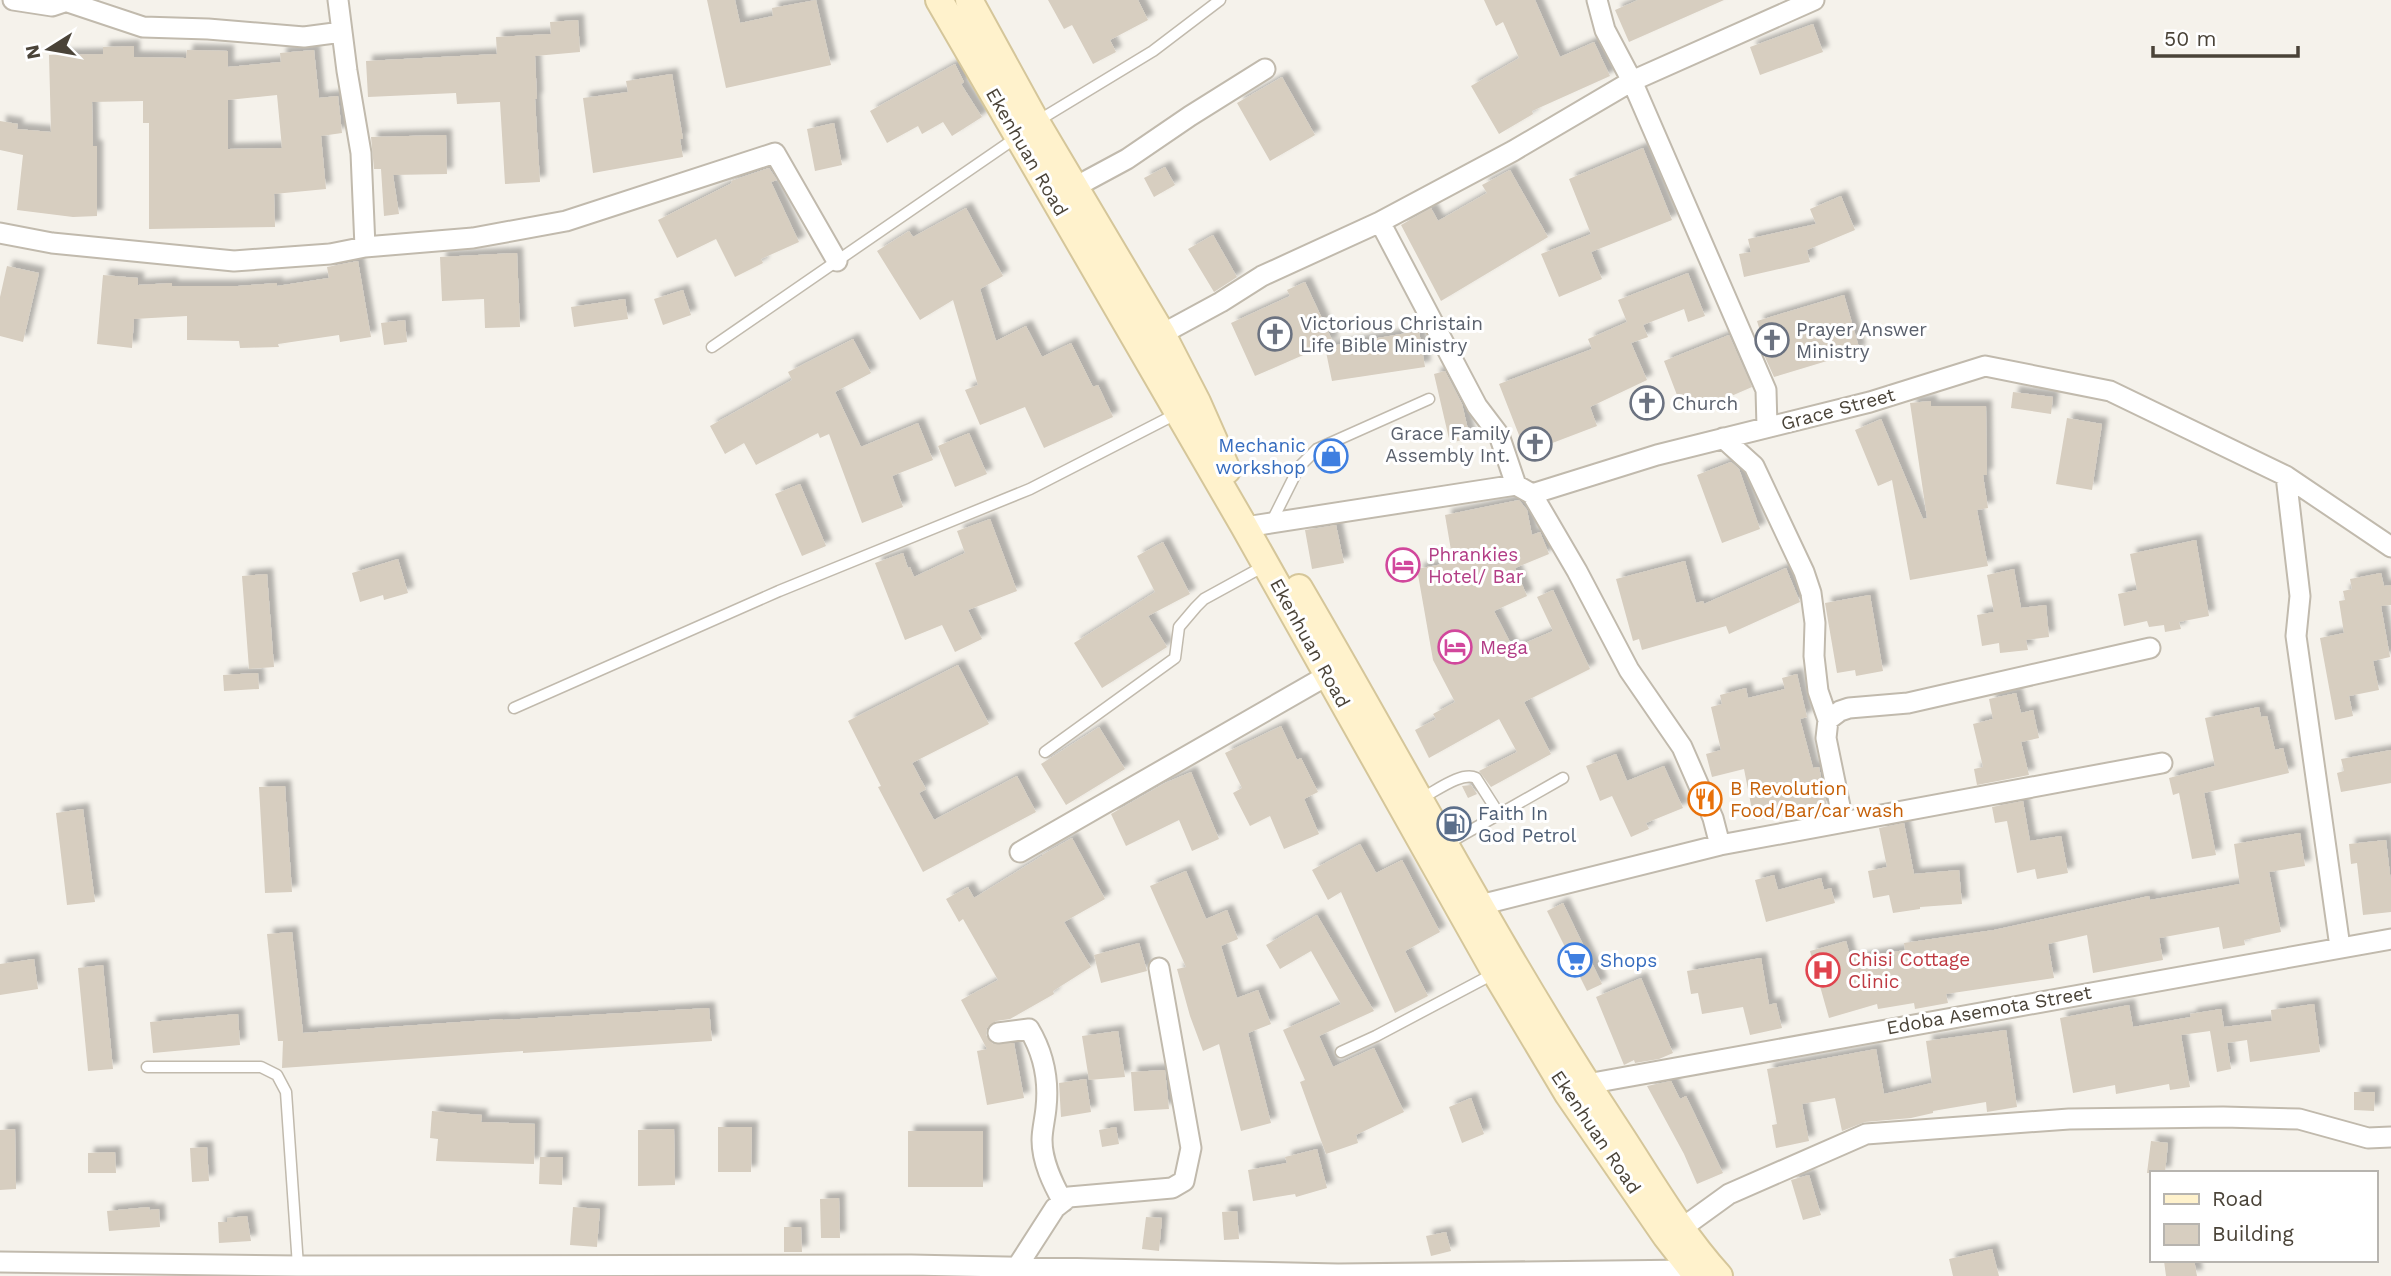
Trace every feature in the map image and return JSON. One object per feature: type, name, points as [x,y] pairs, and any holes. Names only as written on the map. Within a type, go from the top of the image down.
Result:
[{"type":"main road","name":"Ekenhuan Road","points":[[939,0],[1027,129],[1075,187],[1162,334],[1262,524],[1480,905],[1587,1084],[1682,1227],[1719,1276]]},
{"type":"main road","name":"Ekenhuan Road","points":[[968,0],[1027,129],[1177,414],[1266,565],[1495,972],[1569,1094],[1694,1273]]},
{"type":"street","points":[[13,0],[52,6],[69,1],[143,27],[304,37],[342,32]]},
{"type":"street","points":[[338,0],[361,153],[365,247]]},
{"type":"street","points":[[1597,0],[1605,30],[1632,81],[1766,390],[1767,427]]},
{"type":"street","points":[[1162,334],[1262,276],[1380,222],[1513,150],[1632,81],[1814,0]]},
{"type":"street","points":[[1075,187],[1127,159],[1265,69]]},
{"type":"street","points":[[0,233],[52,243],[234,261],[330,254],[365,247],[472,238],[566,221],[775,153],[837,261]]},
{"type":"street","points":[[1380,222],[1477,407],[1499,435],[1524,490],[1577,571],[1629,670],[1682,747],[1713,818],[1720,845]]},
{"type":"street","name":"Grace Street","points":[[1262,524],[1524,490],[1870,402],[1985,366],[2110,391],[2286,476],[2391,547]]},
{"type":"street","points":[[1723,438],[1754,466],[1804,572],[1811,593],[1818,691],[1828,720],[1826,738],[1843,821]]},
{"type":"street","points":[[2286,476],[2300,596],[2296,636],[2340,947]]},
{"type":"street","points":[[1828,720],[1849,708],[1908,703],[2150,648]]},
{"type":"street","points":[[1020,852],[1328,675]]},
{"type":"street","points":[[1480,905],[1720,845],[2162,763]]},
{"type":"street","name":"Edoba Asemota Street","points":[[1587,1084],[2391,939]]},
{"type":"street","points":[[1017,1267],[1055,1208],[1069,1197],[1172,1188],[1184,1181],[1191,1148],[1160,968]]},
{"type":"street","points":[[998,1033],[1029,1029],[1035,1039],[1047,1073],[1043,1149],[1052,1181],[1063,1202]]},
{"type":"street","points":[[1682,1227],[1729,1194],[1866,1134],[2069,1119],[2223,1116],[2299,1119],[2368,1138],[2391,1137]]},
{"type":"street","points":[[0,1262],[911,1271],[1017,1267],[1104,1273],[1338,1275],[1694,1273]]},
{"type":"lane","points":[[712,347],[1027,129],[1153,51],[1220,0]]},
{"type":"lane","points":[[1262,524],[1299,467],[1317,449],[1429,400]]},
{"type":"lane","points":[[513,708],[779,591],[1030,489],[1177,414]]},
{"type":"lane","points":[[1045,752],[1175,659],[1179,627],[1204,599],[1266,565]]},
{"type":"lane","points":[[1420,799],[1463,777],[1472,776],[1476,778],[1499,814]]},
{"type":"lane","points":[[1445,845],[1563,778]]},
{"type":"lane","points":[[1340,1052],[1376,1036],[1495,972]]},
{"type":"lane","points":[[146,1067],[261,1067],[277,1075],[286,1092],[298,1266]]},
{"type":"building","points":[[707,0],[735,0],[740,23],[773,16],[772,8],[816,0],[831,65],[726,88]]},
{"type":"building","points":[[1048,0],[1138,0],[1148,20],[1110,40],[1116,52],[1093,64],[1072,25],[1064,29]]},
{"type":"building","points":[[1484,0],[1535,0],[1560,57],[1594,42],[1610,76],[1532,111],[1533,114],[1499,134],[1471,86],[1519,58],[1503,22],[1496,26]]},
{"type":"building","points":[[1638,0],[1724,0],[1629,42],[1615,10]]},
{"type":"building","points":[[578,20],[580,52],[535,56],[540,182],[505,184],[500,102],[457,104],[456,93],[368,97],[366,61],[497,54],[496,37],[551,34],[550,22]]},
{"type":"building","points":[[1813,24],[1823,52],[1760,75],[1750,47]]},
{"type":"building","points":[[134,46],[134,57],[186,58],[187,50],[228,51],[228,67],[281,62],[280,53],[314,50],[319,98],[338,96],[342,133],[321,136],[326,189],[274,194],[275,227],[149,229],[149,123],[143,123],[143,101],[92,102],[93,146],[97,146],[97,216],[73,217],[17,210],[23,155],[0,150],[0,121],[18,124],[17,129],[51,132],[49,55],[103,54],[103,47]],"holes":[[[277,95],[282,148],[228,149],[228,100]]]},
{"type":"building","points":[[955,64],[964,82],[961,84],[982,117],[952,136],[943,122],[922,134],[918,126],[887,143],[870,111]]},
{"type":"building","points":[[672,74],[683,139],[680,139],[683,157],[593,173],[583,98],[628,92],[626,81]]},
{"type":"building","points":[[1282,77],[1315,135],[1270,161],[1237,103]]},
{"type":"building","points":[[834,123],[842,165],[815,171],[807,129]]},
{"type":"building","points":[[446,135],[447,174],[393,175],[399,214],[384,216],[381,169],[374,169],[371,137]]},
{"type":"building","points":[[1643,148],[1672,220],[1591,252],[1602,279],[1559,297],[1541,254],[1591,234],[1569,179]]},
{"type":"building","points":[[1165,167],[1175,185],[1154,197],[1144,178]]},
{"type":"building","points":[[769,168],[777,180],[771,182],[799,242],[761,259],[763,263],[735,277],[716,239],[677,258],[658,220],[732,183],[731,181]]},
{"type":"building","points":[[1510,170],[1548,237],[1441,301],[1401,225],[1431,208],[1438,221],[1487,193],[1482,185]]},
{"type":"building","points":[[1841,196],[1855,230],[1807,250],[1810,262],[1744,277],[1739,254],[1751,252],[1748,239],[1816,224],[1810,209]]},
{"type":"building","points":[[966,208],[1003,276],[980,289],[996,341],[1026,326],[1042,357],[1071,343],[1093,387],[1098,385],[1113,417],[1044,448],[1025,407],[980,425],[965,390],[978,385],[953,300],[920,320],[877,251],[909,231],[913,237]]},
{"type":"building","points":[[1213,235],[1237,277],[1214,292],[1188,249]]},
{"type":"building","points":[[517,253],[520,327],[485,328],[484,299],[442,301],[440,257]]},
{"type":"building","points":[[358,261],[371,337],[340,342],[339,335],[278,344],[279,347],[240,348],[239,341],[187,340],[187,316],[134,319],[132,348],[97,344],[103,275],[138,278],[138,285],[172,283],[172,286],[238,286],[277,283],[277,286],[329,278],[327,267]]},
{"type":"building","points":[[7,266],[39,273],[23,342],[0,336],[0,297]]},
{"type":"building","points":[[1688,273],[1705,316],[1688,322],[1684,309],[1643,325],[1648,337],[1631,343],[1647,380],[1590,407],[1597,426],[1526,453],[1499,384],[1592,349],[1588,339],[1627,322],[1618,300]]},
{"type":"building","points":[[1305,282],[1333,342],[1255,376],[1231,323],[1290,296],[1287,290]]},
{"type":"building","points":[[683,290],[691,315],[663,325],[654,299]]},
{"type":"building","points":[[1844,295],[1860,351],[1774,377],[1760,346],[1764,344],[1757,321]]},
{"type":"building","points":[[625,299],[628,319],[574,327],[571,307]]},
{"type":"building","points":[[405,320],[407,342],[384,345],[381,323]]},
{"type":"building","points":[[1419,331],[1425,367],[1332,381],[1325,347]]},
{"type":"building","points":[[1729,335],[1752,387],[1722,400],[1721,397],[1692,408],[1689,400],[1680,403],[1664,361]]},
{"type":"building","points":[[853,339],[871,373],[835,392],[861,447],[918,423],[933,460],[892,476],[903,507],[862,523],[829,434],[820,438],[818,433],[756,465],[744,443],[725,454],[710,426],[792,380],[788,372]]},
{"type":"building","points":[[1445,371],[1462,404],[1470,438],[1450,443],[1434,374]]},
{"type":"building","points":[[2013,392],[2053,397],[2051,414],[2011,408]]},
{"type":"building","points":[[1931,401],[1931,406],[1986,406],[1987,475],[1983,475],[1988,508],[1977,510],[1988,566],[1910,580],[1892,480],[1878,486],[1855,430],[1881,419],[1923,519],[1927,518],[1910,403]]},
{"type":"building","points":[[2067,418],[2102,424],[2092,490],[2056,484]]},
{"type":"building","points":[[969,433],[987,474],[955,487],[938,446]]},
{"type":"building","points":[[1731,462],[1739,469],[1760,529],[1722,543],[1697,475]]},
{"type":"building","points":[[800,484],[826,546],[802,556],[775,494]]},
{"type":"building","points":[[1519,500],[1527,510],[1532,535],[1540,532],[1549,554],[1515,568],[1527,596],[1494,611],[1513,648],[1553,631],[1537,597],[1553,590],[1590,669],[1524,702],[1551,754],[1491,787],[1479,771],[1517,752],[1499,719],[1429,758],[1415,730],[1436,719],[1433,714],[1455,702],[1433,660],[1417,569],[1453,562],[1445,515]]},
{"type":"building","points":[[990,519],[1017,591],[968,610],[982,639],[955,652],[942,625],[905,640],[875,563],[903,553],[914,577],[965,553],[957,531]]},
{"type":"building","points":[[1336,525],[1344,563],[1312,569],[1305,530]]},
{"type":"building","points":[[2196,540],[2209,616],[2179,622],[2181,629],[2165,632],[2164,625],[2149,627],[2147,621],[2124,626],[2118,594],[2137,590],[2130,554]]},
{"type":"building","points":[[1163,542],[1190,594],[1148,616],[1167,647],[1102,688],[1074,643],[1155,592],[1137,556]]},
{"type":"building","points":[[398,559],[408,593],[384,600],[383,595],[360,602],[352,573]]},
{"type":"building","points":[[1685,561],[1696,603],[1703,601],[1704,604],[1786,568],[1800,602],[1729,634],[1726,626],[1642,650],[1639,639],[1633,641],[1616,579]]},
{"type":"building","points":[[2014,569],[2021,608],[2046,605],[2049,637],[2026,640],[2028,650],[2000,653],[1999,643],[1982,646],[1977,615],[1994,612],[1987,575]]},
{"type":"building","points":[[2381,573],[2384,586],[2391,585],[2391,605],[2381,606],[2390,657],[2373,661],[2379,690],[2349,696],[2353,716],[2335,720],[2320,638],[2344,633],[2339,601],[2345,600],[2343,591],[2352,589],[2350,579]]},
{"type":"building","points":[[267,574],[274,667],[249,669],[242,576]]},
{"type":"building","points":[[1870,595],[1883,671],[1856,676],[1855,670],[1837,673],[1825,603]]},
{"type":"building","points":[[958,665],[989,724],[912,763],[926,789],[919,793],[934,820],[1017,776],[1036,812],[923,872],[878,787],[881,786],[848,721]]},
{"type":"building","points":[[258,673],[259,689],[224,691],[223,675]]},
{"type":"building","points":[[1797,674],[1807,717],[1800,719],[1813,768],[1819,767],[1827,806],[1754,820],[1744,769],[1712,777],[1706,754],[1721,750],[1711,707],[1722,704],[1720,695],[1746,688],[1748,698],[1785,689],[1782,678]]},
{"type":"building","points":[[2016,693],[2021,713],[2033,710],[2039,738],[2021,742],[2029,775],[1977,785],[1974,769],[1983,767],[1973,724],[1993,719],[1989,699]]},
{"type":"building","points":[[2259,707],[2261,717],[2267,716],[2275,750],[2283,748],[2289,773],[2204,793],[2216,855],[2192,859],[2179,793],[2173,795],[2169,778],[2215,766],[2205,718]]},
{"type":"building","points":[[1281,726],[1297,760],[1301,758],[1318,792],[1304,799],[1319,834],[1284,849],[1270,816],[1250,826],[1233,793],[1242,788],[1225,753]]},
{"type":"building","points":[[1099,727],[1125,769],[1066,805],[1041,764]]},
{"type":"building","points":[[2391,750],[2391,783],[2341,792],[2337,773],[2344,771],[2341,759]]},
{"type":"building","points":[[1616,754],[1627,781],[1664,766],[1683,808],[1646,823],[1649,829],[1631,837],[1612,796],[1600,801],[1586,766]]},
{"type":"building","points":[[1191,772],[1219,839],[1192,851],[1179,820],[1126,846],[1111,814],[1165,783]]},
{"type":"building","points":[[1471,785],[1477,794],[1468,798],[1462,786]]},
{"type":"building","points":[[285,786],[292,892],[265,893],[259,787]]},
{"type":"building","points":[[2023,801],[2030,841],[2061,836],[2068,873],[2037,879],[2035,869],[2017,873],[2007,821],[1995,823],[1992,807]]},
{"type":"building","points":[[83,809],[95,902],[67,905],[56,813]]},
{"type":"building","points":[[1904,823],[1914,874],[1959,870],[1962,904],[1920,907],[1893,913],[1889,895],[1873,898],[1868,871],[1887,867],[1879,828]]},
{"type":"building","points":[[2300,833],[2305,866],[2269,872],[2281,932],[2244,940],[2245,945],[2223,949],[2219,927],[2159,938],[2163,960],[2093,973],[2087,935],[2048,944],[2054,978],[1946,994],[1948,1003],[1915,1009],[1914,1003],[1878,1009],[1877,1004],[1829,1018],[1810,951],[1846,941],[1851,959],[1905,950],[1904,943],[1994,930],[2149,896],[2150,900],[2240,884],[2234,844]]},
{"type":"building","points":[[1072,838],[1105,899],[1064,922],[1091,967],[1053,991],[1054,994],[1010,1019],[996,1021],[987,1028],[986,1035],[993,1044],[1014,1043],[1024,1098],[987,1105],[977,1051],[987,1049],[961,1000],[998,980],[963,919],[959,922],[946,899],[968,887],[974,898]]},
{"type":"building","points":[[2386,840],[2391,912],[2363,915],[2357,863],[2351,864],[2349,844]]},
{"type":"building","points":[[1360,844],[1376,873],[1402,860],[1440,932],[1405,951],[1428,996],[1395,1013],[1341,892],[1328,900],[1312,870]]},
{"type":"building","points":[[1186,871],[1206,919],[1227,910],[1238,939],[1221,946],[1237,998],[1258,990],[1271,1024],[1248,1033],[1271,1123],[1241,1131],[1219,1044],[1203,1051],[1190,1016],[1177,969],[1186,967],[1150,886]]},
{"type":"building","points":[[1774,875],[1778,890],[1821,878],[1824,890],[1831,888],[1835,903],[1766,922],[1755,880]]},
{"type":"building","points":[[1563,903],[1602,984],[1587,991],[1547,911]]},
{"type":"building","points":[[1317,915],[1374,1011],[1319,1036],[1333,1067],[1374,1048],[1404,1112],[1356,1135],[1358,1143],[1326,1154],[1300,1082],[1305,1080],[1283,1030],[1341,1004],[1311,951],[1280,969],[1266,945]]},
{"type":"building","points":[[292,932],[303,1033],[709,1008],[712,1041],[282,1068],[283,1041],[278,1041],[267,934]]},
{"type":"building","points":[[1139,943],[1147,971],[1101,983],[1094,955]]},
{"type":"building","points":[[1761,958],[1769,1005],[1776,1003],[1782,1028],[1750,1035],[1743,1007],[1702,1014],[1698,993],[1691,994],[1687,971]]},
{"type":"building","points":[[34,959],[38,989],[0,995],[0,964]]},
{"type":"building","points":[[103,965],[113,1069],[88,1071],[78,968]]},
{"type":"building","points":[[1641,978],[1673,1053],[1659,1059],[1635,1063],[1634,1060],[1624,1065],[1596,997]]},
{"type":"building","points":[[2314,1004],[2320,1052],[2250,1062],[2247,1040],[2227,1043],[2231,1069],[2217,1072],[2210,1031],[2181,1035],[2190,1087],[2170,1090],[2169,1084],[2116,1094],[2115,1085],[2073,1093],[2060,1018],[2129,1005],[2133,1027],[2221,1009],[2224,1027],[2272,1021],[2271,1010]]},
{"type":"building","points":[[238,1014],[240,1045],[153,1053],[150,1022]]},
{"type":"building","points":[[2006,1030],[2017,1107],[1987,1112],[1986,1102],[1933,1111],[1911,1118],[1865,1122],[1842,1131],[1835,1098],[1802,1104],[1809,1141],[1776,1148],[1772,1125],[1777,1124],[1767,1069],[1876,1049],[1884,1094],[1932,1083],[1926,1041]]},
{"type":"building","points":[[1118,1031],[1125,1077],[1089,1080],[1082,1036]]},
{"type":"building","points":[[1165,1070],[1169,1109],[1134,1111],[1131,1072]]},
{"type":"building","points":[[1086,1079],[1091,1112],[1061,1117],[1059,1083]]},
{"type":"building","points":[[1671,1081],[1680,1099],[1686,1096],[1723,1173],[1697,1184],[1647,1086]]},
{"type":"building","points":[[2354,1092],[2375,1092],[2374,1111],[2354,1110]]},
{"type":"building","points":[[1471,1098],[1484,1134],[1462,1143],[1449,1107]]},
{"type":"building","points":[[432,1111],[482,1115],[481,1122],[535,1124],[534,1164],[436,1161],[438,1139],[430,1138]]},
{"type":"building","points":[[718,1127],[752,1127],[751,1172],[718,1172]]},
{"type":"building","points":[[1116,1127],[1119,1144],[1102,1147],[1099,1130]]},
{"type":"building","points":[[15,1129],[16,1189],[0,1190],[0,1130]]},
{"type":"building","points":[[674,1129],[675,1185],[638,1186],[638,1130]]},
{"type":"building","points":[[908,1131],[983,1131],[983,1187],[908,1187]]},
{"type":"building","points":[[2151,1141],[2168,1143],[2165,1171],[2147,1173]]},
{"type":"building","points":[[207,1147],[209,1181],[192,1182],[190,1148]]},
{"type":"building","points":[[1317,1149],[1327,1188],[1296,1197],[1295,1194],[1253,1201],[1248,1170],[1287,1163],[1285,1157]]},
{"type":"building","points":[[115,1152],[116,1173],[88,1173],[88,1153]]},
{"type":"building","points":[[540,1157],[563,1157],[562,1185],[539,1184]]},
{"type":"building","points":[[1809,1175],[1821,1215],[1803,1220],[1791,1180]]},
{"type":"building","points":[[839,1198],[840,1238],[821,1238],[820,1199]]},
{"type":"building","points":[[149,1207],[150,1210],[159,1209],[160,1227],[109,1231],[107,1211]]},
{"type":"building","points":[[573,1207],[600,1209],[597,1247],[570,1245]]},
{"type":"building","points":[[1237,1211],[1239,1239],[1224,1240],[1222,1212]]},
{"type":"building","points":[[247,1216],[251,1241],[219,1243],[218,1222]]},
{"type":"building","points":[[1146,1217],[1162,1218],[1159,1251],[1142,1249]]},
{"type":"building","points":[[784,1227],[801,1227],[802,1252],[784,1252]]},
{"type":"building","points":[[1446,1232],[1451,1251],[1431,1256],[1426,1236]]},
{"type":"building","points":[[1992,1249],[1999,1276],[1953,1276],[1949,1259]]},
{"type":"building","points":[[2164,1262],[2194,1262],[2197,1276],[2166,1276]]},
{"type":"place","name":"Victorious Christain Life Bible Ministry","points":[[1275,334]]},
{"type":"place","name":"Prayer Answer Ministry","points":[[1772,340]]},
{"type":"place","name":"Church","points":[[1647,403]]},
{"type":"place","name":"Grace Family Assembly Int.","points":[[1535,444]]},
{"type":"place","name":"Mechanic workshop","points":[[1331,456]]},
{"type":"place","name":"Phrankies Hotel/ Bar","points":[[1403,565]]},
{"type":"place","name":"Mega","points":[[1455,647]]},
{"type":"place","name":"B Revolution Food/Bar/car wash","points":[[1705,799]]},
{"type":"place","name":"Faith In God Petrol","points":[[1454,824]]},
{"type":"place","name":"Shops","points":[[1575,960]]},
{"type":"place","name":"Chisi Cottage Clinic","points":[[1823,970]]}]
